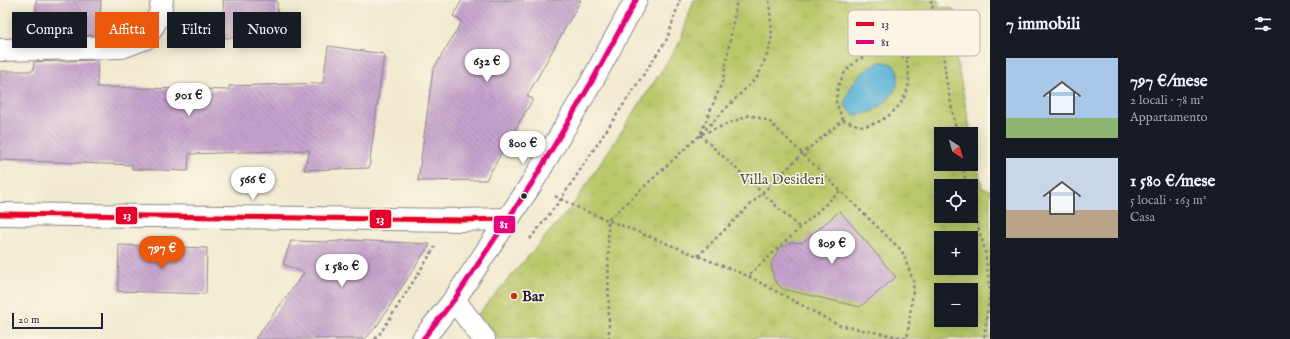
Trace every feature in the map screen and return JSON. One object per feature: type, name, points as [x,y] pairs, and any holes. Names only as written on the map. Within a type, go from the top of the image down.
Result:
[{"type":"street","points":[[0,50],[122,47],[146,38],[160,14],[162,0]]},
{"type":"street","points":[[423,339],[454,300],[532,183],[620,32],[636,0]]},
{"type":"street","points":[[0,214],[461,220],[507,219]]},
{"type":"street","points":[[454,300],[484,339]]},
{"type":"path","points":[[527,242],[562,199],[667,39],[680,0]]},
{"type":"path","points":[[700,135],[723,80],[738,0]]},
{"type":"path","points":[[609,339],[608,220],[700,135],[758,76],[769,50],[772,35],[769,0]]},
{"type":"path","points":[[931,0],[933,10]]},
{"type":"path","points":[[843,120],[836,102],[838,86],[845,72],[856,61],[866,56]]},
{"type":"path","points":[[899,56],[906,58]]},
{"type":"path","points":[[943,56],[946,79],[956,127]]},
{"type":"path","points":[[843,120],[862,126],[880,121],[894,111],[904,97],[909,80],[906,58]]},
{"type":"path","points":[[583,210],[748,276],[838,324],[908,339],[914,283],[902,251],[769,121],[750,115],[700,135]]},
{"type":"path","points":[[698,256],[802,154],[843,120]]},
{"type":"path","points":[[700,135],[800,228]]},
{"type":"path","points":[[748,276],[840,191]]},
{"type":"path","points":[[977,223],[985,250],[990,292],[984,339]]},
{"type":"path","points":[[375,339],[382,331],[437,244]]},
{"type":"green space","name":"Villa Desideri","points":[[694,0],[938,0],[939,8],[948,8],[953,10],[848,10],[848,56],[956,56],[970,127],[934,127],[934,171],[978,171],[978,168],[982,188],[990,190],[990,339],[497,339],[478,314],[573,205],[679,44]]},
{"type":"water","points":[[880,62],[893,65],[897,69],[898,80],[894,92],[885,102],[872,111],[859,115],[853,113],[848,109],[845,101],[851,87],[862,73]]},
{"type":"building","points":[[36,0],[101,0],[100,12],[95,12],[95,35],[87,35],[87,12],[36,12]]},
{"type":"building","points":[[223,0],[277,0],[277,12],[233,12],[233,38],[225,38],[225,12],[224,12]]},
{"type":"building","points":[[462,0],[581,0],[527,96],[533,99],[486,180],[418,181],[433,70],[462,21],[453,16]]},
{"type":"building","points":[[328,46],[384,54],[369,168],[304,170],[310,150],[189,154],[188,171],[132,169],[132,165],[0,160],[0,71],[33,71],[34,62],[98,60],[97,87],[229,90],[229,86],[323,83]]},
{"type":"building","points":[[840,211],[896,277],[860,307],[783,289],[774,280],[771,263],[780,248],[792,242],[802,243]]},
{"type":"building","points":[[350,240],[430,244],[376,327],[365,339],[255,339],[304,273],[283,264],[291,241],[329,242]]},
{"type":"building","points":[[119,245],[207,248],[206,294],[118,291]]},
{"type":"transit line","name":"81","points":[[423,339],[454,300],[532,183],[591,83],[636,0]]},
{"type":"transit line","name":"13","points":[[0,214],[461,220],[507,219]]},
{"type":"place","name":"Bar","points":[[514,296]]}]
